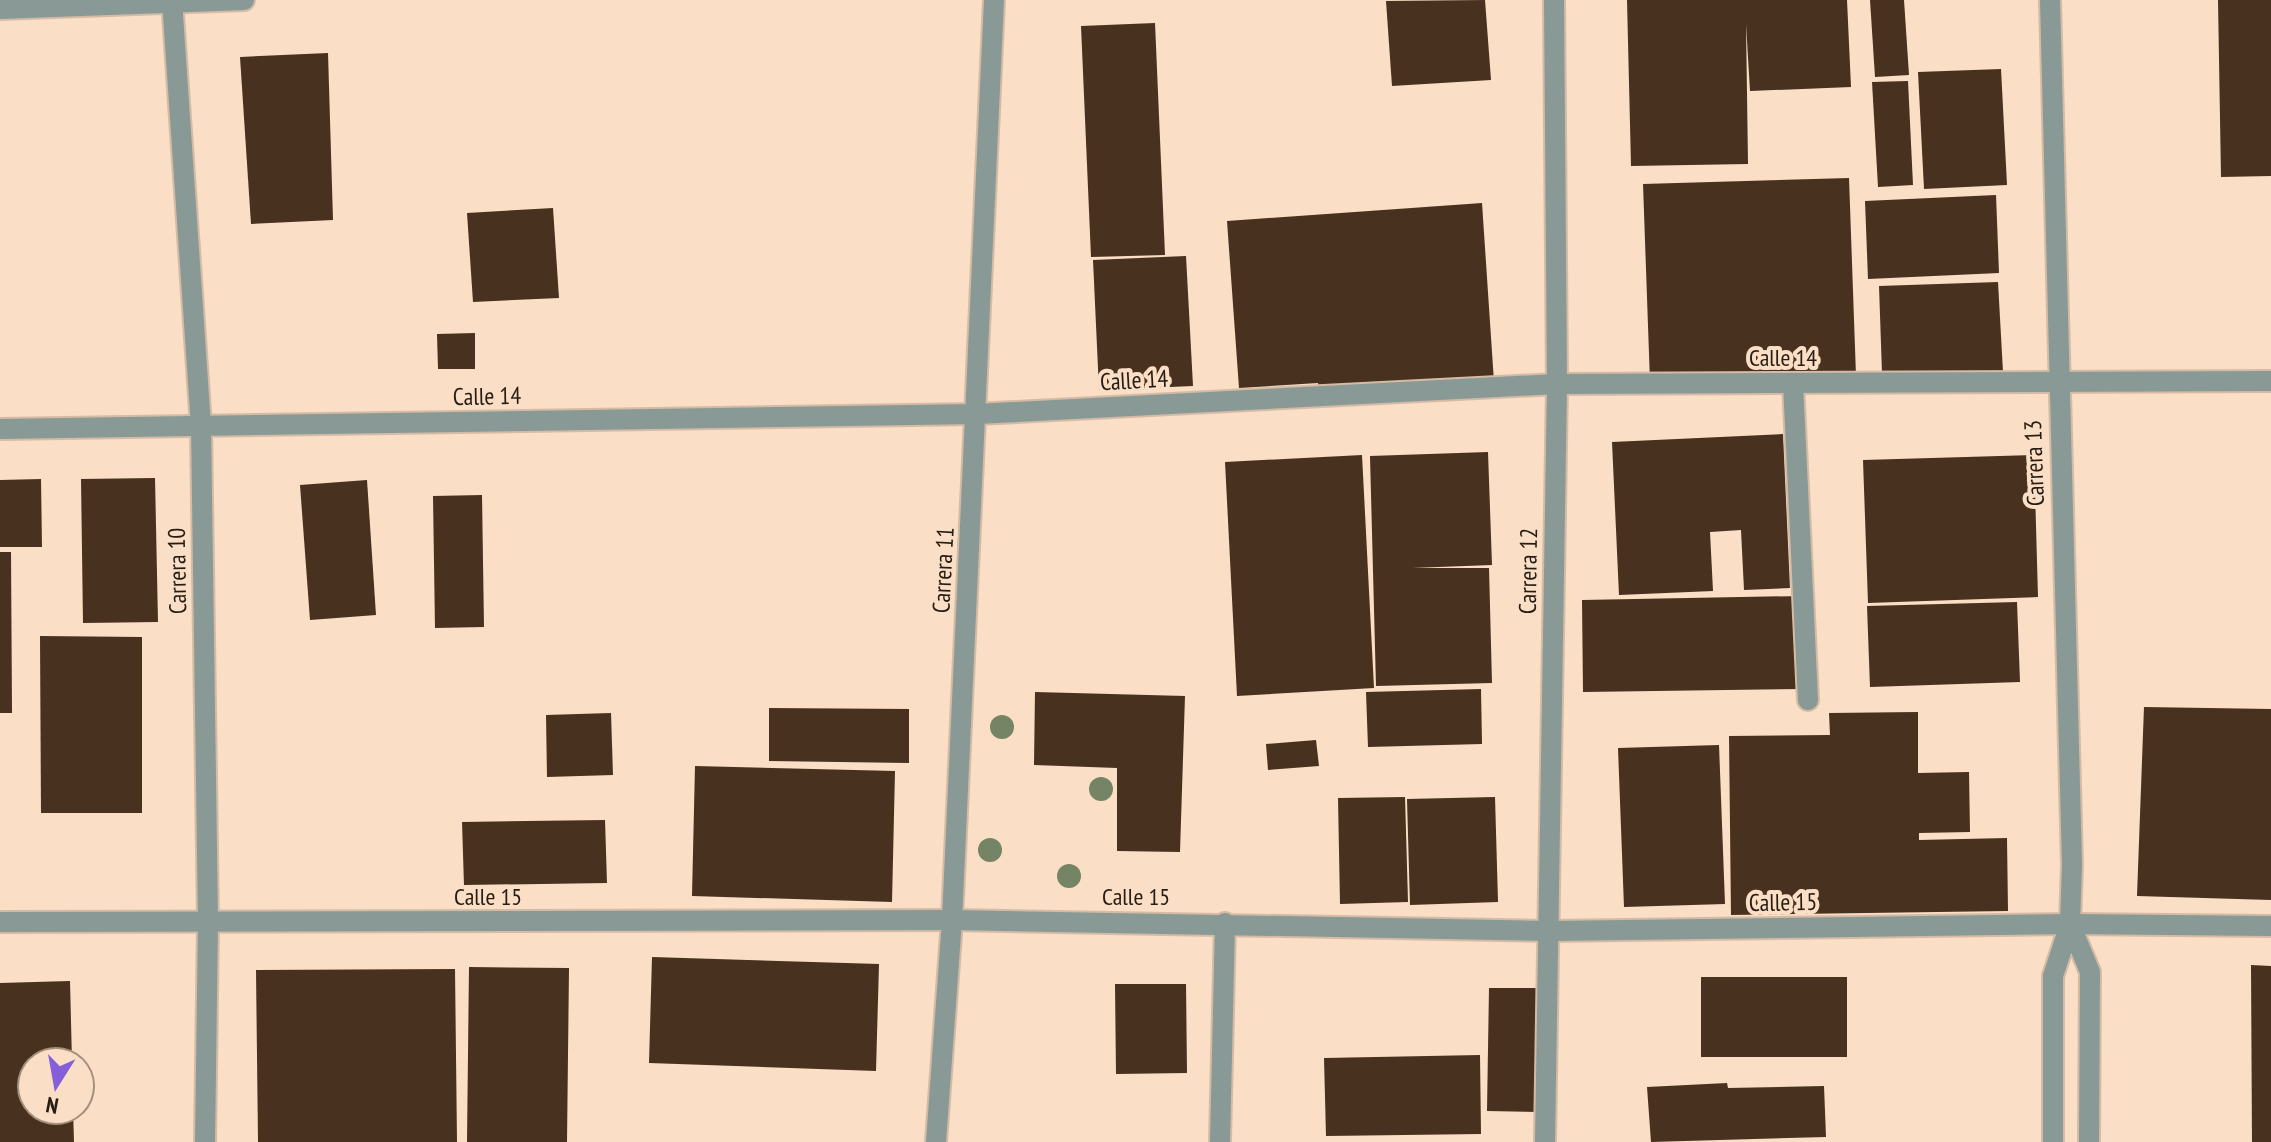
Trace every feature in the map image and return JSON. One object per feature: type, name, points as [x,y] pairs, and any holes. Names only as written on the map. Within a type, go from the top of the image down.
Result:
[{"type":"street","points":[[0,9],[244,0]]},
{"type":"street","name":"Carrera 11","points":[[936,1142],[952,920],[994,0]]},
{"type":"street","name":"Carrera 12","points":[[1545,1142],[1557,384],[1554,0]]},
{"type":"street","name":"Carrera 13","points":[[2050,0],[2057,382],[2072,865],[2070,924],[2053,976],[2053,1142]]},
{"type":"street","name":"Carrera 10","points":[[172,2],[201,426],[208,922],[205,1142]]},
{"type":"street","name":"Calle 14","points":[[0,429],[977,414],[1557,384],[2271,381]]},
{"type":"street","points":[[1793,383],[1808,700]]},
{"type":"street","name":"Calle 15","points":[[0,922],[952,920],[1549,931],[2070,924],[2271,926]]},
{"type":"street","points":[[1220,1142],[1225,923]]},
{"type":"street","name":"Carrera 13","points":[[2070,924],[2090,972],[2089,1142]]},
{"type":"building","points":[[1485,0],[1491,80],[1392,86],[1386,1]]},
{"type":"building","points":[[1627,0],[1847,0],[1851,87],[1750,91],[1746,24],[1748,164],[1631,166]]},
{"type":"building","points":[[1870,0],[1904,0],[1909,75],[1875,77]]},
{"type":"building","points":[[2218,0],[2271,0],[2271,176],[2221,177]]},
{"type":"building","points":[[1155,23],[1165,255],[1091,257],[1081,26]]},
{"type":"building","points":[[328,53],[333,220],[251,224],[240,57]]},
{"type":"building","points":[[2001,69],[2007,185],[1924,189],[1918,72]]},
{"type":"building","points":[[1908,81],[1913,185],[1878,187],[1872,82]]},
{"type":"building","points":[[1849,178],[1856,376],[1650,382],[1643,184]]},
{"type":"building","points":[[1996,195],[1999,273],[1868,279],[1865,201]]},
{"type":"building","points":[[1482,203],[1494,382],[1320,393],[1318,383],[1239,388],[1227,221]]},
{"type":"building","points":[[553,208],[559,298],[473,302],[467,213]]},
{"type":"building","points":[[1186,256],[1193,386],[1099,390],[1093,260]]},
{"type":"building","points":[[1998,282],[2003,372],[1882,373],[1879,286]]},
{"type":"building","points":[[475,333],[475,369],[438,369],[437,334]]},
{"type":"building","points":[[1783,434],[1790,588],[1744,590],[1741,530],[1710,532],[1713,591],[1619,595],[1612,442]]},
{"type":"building","points":[[1488,452],[1492,565],[1412,568],[1489,568],[1492,683],[1376,686],[1370,456]]},
{"type":"building","points":[[1362,455],[1374,688],[1237,696],[1225,462]]},
{"type":"building","points":[[2034,455],[2038,597],[1868,603],[1863,460]]},
{"type":"building","points":[[155,478],[158,622],[83,623],[81,479]]},
{"type":"building","points":[[41,479],[42,547],[0,547],[0,480]]},
{"type":"building","points":[[367,480],[376,615],[310,620],[300,485]]},
{"type":"building","points":[[482,495],[484,627],[435,628],[433,496]]},
{"type":"building","points":[[0,552],[11,552],[12,713],[0,713]]},
{"type":"building","points":[[1800,596],[1801,689],[1583,692],[1582,600]]},
{"type":"building","points":[[2017,602],[2020,682],[1870,687],[1867,606]]},
{"type":"building","points":[[40,636],[142,637],[142,813],[41,813]]},
{"type":"building","points":[[1481,689],[1482,744],[1368,747],[1366,692]]},
{"type":"building","points":[[1035,692],[1185,696],[1180,852],[1117,851],[1117,768],[1034,765]]},
{"type":"building","points":[[2144,707],[2271,709],[2271,900],[2137,896]]},
{"type":"building","points":[[769,708],[909,709],[909,763],[769,761]]},
{"type":"building","points":[[1918,712],[1918,773],[1969,772],[1970,832],[1919,833],[1919,840],[2007,838],[2008,911],[1731,915],[1729,736],[1830,735],[1829,713]]},
{"type":"building","points":[[611,713],[613,775],[547,777],[546,715]]},
{"type":"building","points":[[1316,740],[1319,766],[1268,770],[1266,744]]},
{"type":"building","points":[[1719,745],[1725,904],[1624,907],[1618,748]]},
{"type":"building","points":[[695,766],[895,771],[892,902],[692,896]]},
{"type":"building","points":[[1405,797],[1408,902],[1340,904],[1338,798]]},
{"type":"building","points":[[1495,797],[1498,902],[1410,905],[1407,799]]},
{"type":"building","points":[[605,820],[607,883],[464,885],[462,822]]},
{"type":"building","points":[[652,957],[879,964],[876,1071],[649,1063]]},
{"type":"building","points":[[2251,965],[2271,966],[2271,1142],[2252,1142]]},
{"type":"building","points":[[469,967],[569,968],[567,1142],[467,1142]]},
{"type":"building","points":[[455,969],[457,1142],[258,1142],[256,970]]},
{"type":"building","points":[[1701,977],[1847,977],[1847,1057],[1701,1057]]},
{"type":"building","points":[[70,981],[72,1046],[16,1046],[16,1126],[74,1126],[74,1142],[0,1142],[0,983]]},
{"type":"building","points":[[1115,984],[1186,984],[1187,1073],[1116,1074]]},
{"type":"building","points":[[1489,988],[1541,988],[1540,1112],[1487,1111]]},
{"type":"building","points":[[1480,1055],[1481,1134],[1326,1136],[1324,1058]]},
{"type":"building","points":[[1727,1083],[1728,1088],[1824,1086],[1826,1137],[1651,1142],[1647,1087]]}]
